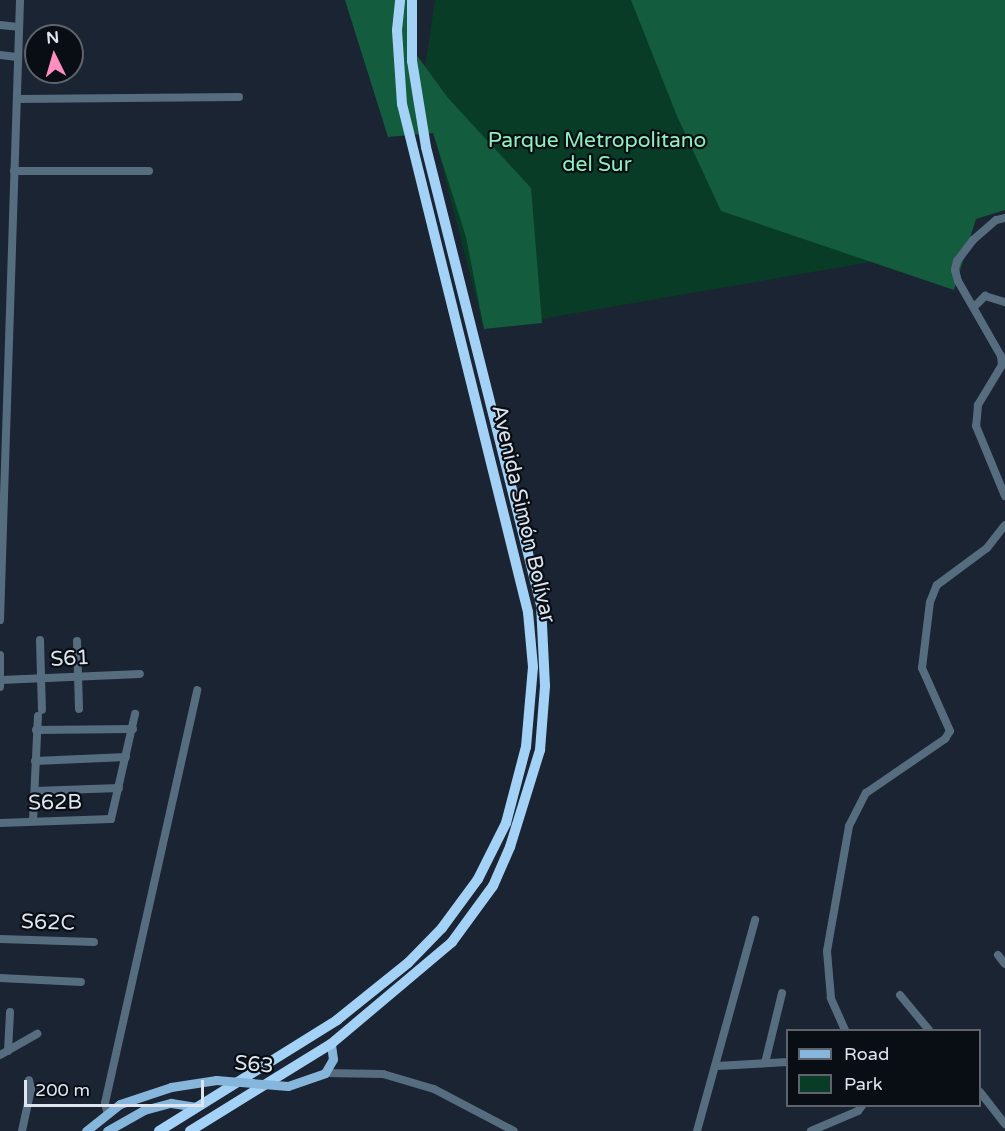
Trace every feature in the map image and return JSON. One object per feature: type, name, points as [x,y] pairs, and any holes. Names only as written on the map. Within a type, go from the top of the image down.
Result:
[{"type":"highway","name":"Avenida Simón Bolívar","points":[[159,1131],[337,1020],[408,963],[442,928],[478,879],[506,823],[526,747],[532,649],[528,612],[473,382],[402,104],[397,30],[400,0]]},
{"type":"highway","name":"Avenida Simón Bolívar","points":[[190,1131],[331,1044],[452,942],[493,886],[534,778],[545,708],[543,614],[426,147],[412,61],[412,0]]},
{"type":"highway","points":[[473,382],[485,379]]},
{"type":"main road","points":[[325,1073],[333,1059],[331,1044]]},
{"type":"main road","name":"S63","points":[[86,1131],[107,1111],[171,1087],[216,1080],[288,1086],[325,1073]]},
{"type":"main road","points":[[107,1131],[144,1110],[171,1103],[196,1107]]},
{"type":"street","points":[[0,620],[20,0]]},
{"type":"street","points":[[0,25],[18,27]]},
{"type":"street","points":[[0,56],[17,57]]},
{"type":"street","points":[[17,99],[239,97]]},
{"type":"street","points":[[14,171],[149,171]]},
{"type":"street","points":[[1005,218],[985,229],[957,261],[958,281],[1001,356],[1002,365],[978,405],[976,426],[1005,496]]},
{"type":"street","points":[[974,307],[985,296],[1005,302]]},
{"type":"street","points":[[845,1029],[831,998],[827,951],[849,826],[866,793],[945,739],[950,731],[922,668],[930,602],[937,585],[987,548],[1005,525]]},
{"type":"street","points":[[33,821],[36,730],[40,713],[42,678],[40,640]]},
{"type":"street","points":[[77,641],[79,709]]},
{"type":"street","points":[[0,655],[0,687]]},
{"type":"street","name":"S61","points":[[1,680],[140,674]]},
{"type":"street","points":[[107,1111],[108,1092],[197,690]]},
{"type":"street","points":[[34,791],[119,788],[135,714]]},
{"type":"street","points":[[36,730],[133,729]]},
{"type":"street","points":[[35,761],[126,757]]},
{"type":"street","name":"S62B","points":[[0,823],[111,819],[119,788]]},
{"type":"street","points":[[697,1131],[717,1066],[755,920]]},
{"type":"street","name":"S62C","points":[[0,939],[94,942]]},
{"type":"street","points":[[998,955],[1005,964]]},
{"type":"street","points":[[0,978],[81,982]]},
{"type":"street","points":[[765,1063],[782,993]]},
{"type":"street","points":[[900,995],[928,1029]]},
{"type":"street","points":[[8,1051],[10,1012]]},
{"type":"street","points":[[0,1055],[37,1035]]},
{"type":"street","points":[[717,1066],[786,1062]]},
{"type":"street","points":[[325,1073],[383,1074],[434,1089],[514,1131]]},
{"type":"street","points":[[22,1131],[31,1089],[29,1080]]},
{"type":"street","points":[[981,1093],[1005,1124]]},
{"type":"street","points":[[811,1131],[858,1111],[861,1107]]},
{"type":"green space","points":[[345,0],[409,0],[413,50],[448,98],[531,188],[542,323],[484,329],[466,237],[433,133],[388,137]]},
{"type":"green space","name":"Parque Metropolitano del Sur","points":[[435,0],[1005,0],[888,259],[484,329],[422,88]]},
{"type":"green space","points":[[631,0],[1005,0],[1005,210],[976,219],[954,290],[721,211],[677,116]]}]
